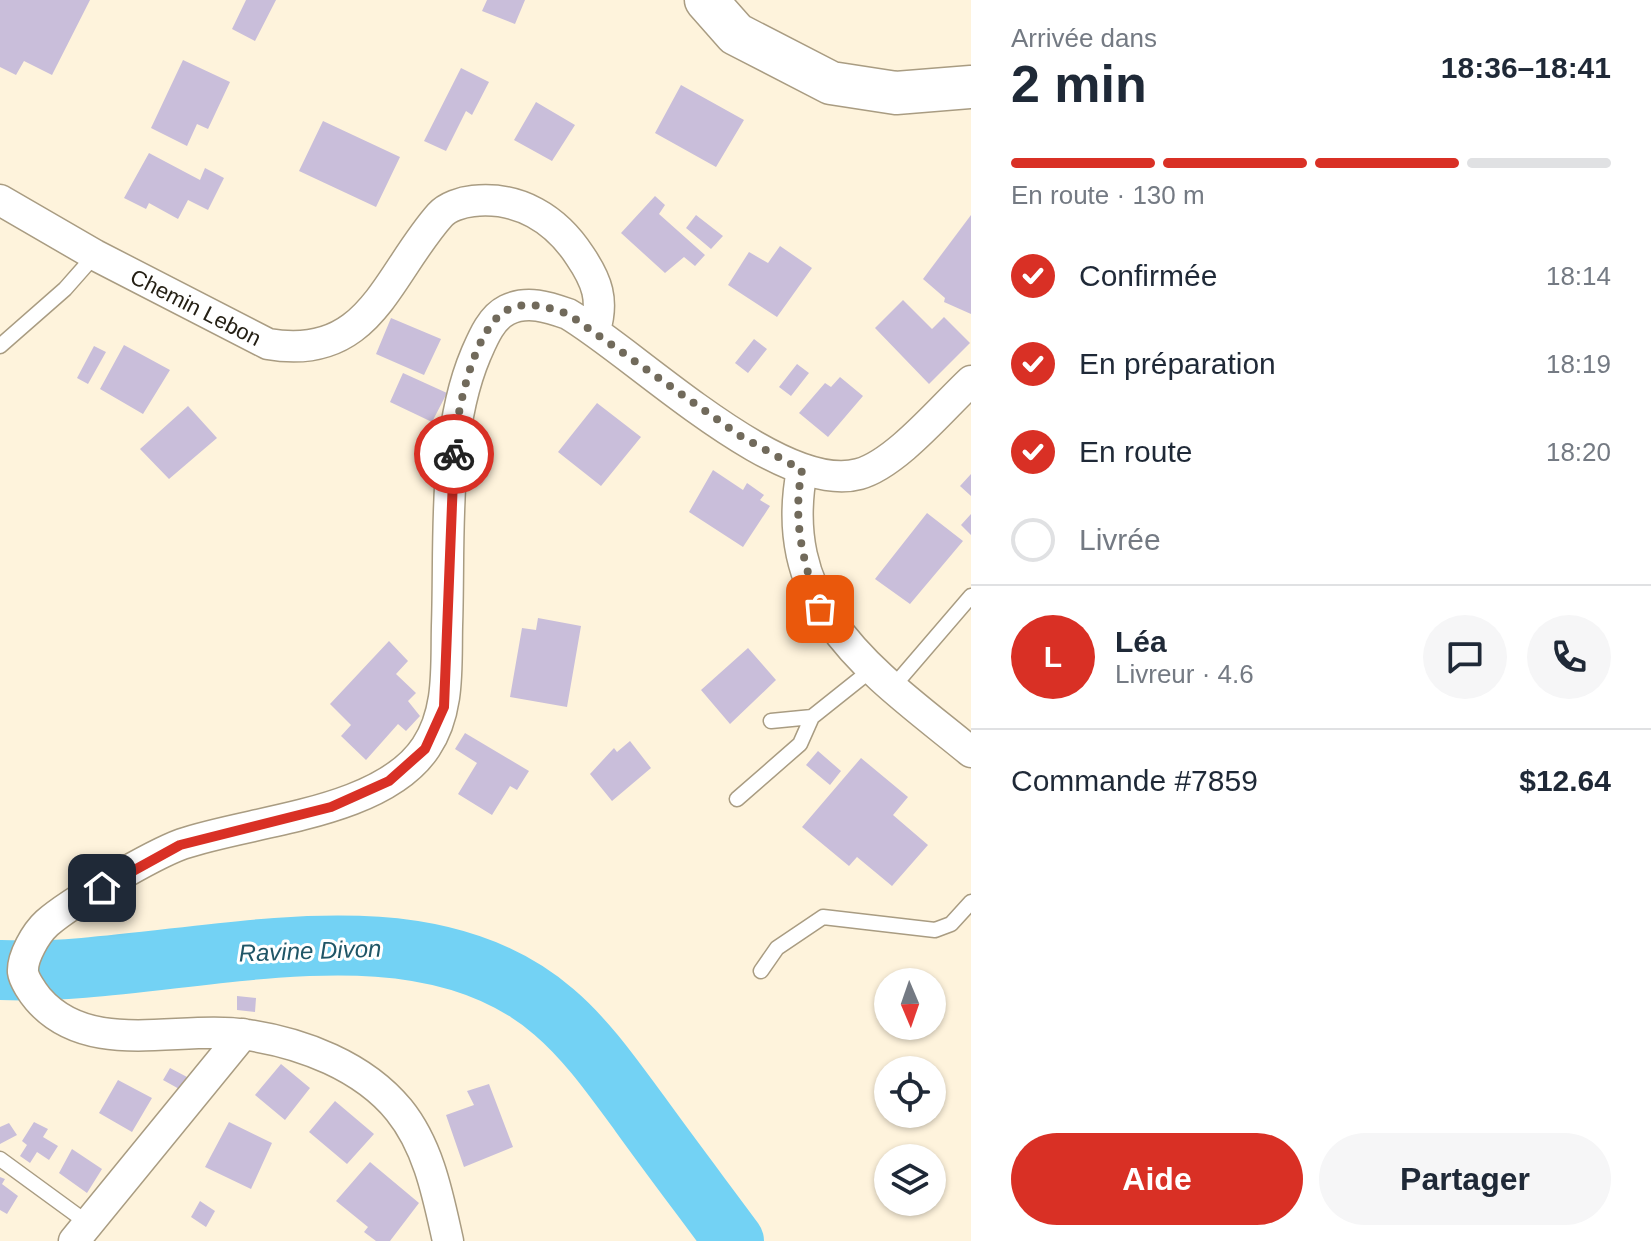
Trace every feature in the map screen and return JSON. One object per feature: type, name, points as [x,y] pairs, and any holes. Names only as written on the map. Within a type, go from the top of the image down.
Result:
[{"type":"main road","points":[[706,0],[736,34],[831,83],[896,93],[971,87]]},
{"type":"street","name":"Chemin Lebon","points":[[0,200],[95,255],[268,344],[294,349],[317,346],[350,331],[374,310],[442,212],[463,202],[491,199],[519,205],[544,216],[566,233],[596,280],[601,312],[595,330]]},
{"type":"street","points":[[448,1241],[434,1178],[417,1138],[399,1110],[367,1080],[324,1056],[288,1043],[243,1034],[164,1037],[93,1032],[48,1010],[33,992],[23,972],[29,949],[45,924],[180,845],[331,807],[389,781],[425,749],[444,707],[454,433],[470,369],[494,321],[506,310],[524,305],[544,306],[568,314],[768,454],[802,470],[837,478],[860,474],[880,464],[971,381]]},
{"type":"street","points":[[802,470],[796,521],[805,569],[820,609],[882,679],[971,752]]},
{"type":"street","points":[[82,1232],[243,1034]]},
{"type":"lane","points":[[0,346],[65,289],[95,255]]},
{"type":"lane","points":[[771,721],[812,717],[882,679],[971,596]]},
{"type":"lane","points":[[737,799],[800,744],[812,717]]},
{"type":"lane","points":[[761,971],[777,948],[823,917],[935,930],[951,924],[971,902]]},
{"type":"lane","points":[[0,1159],[82,1232]]},
{"type":"building","points":[[0,0],[90,0],[52,75],[24,61],[16,75],[0,67]]},
{"type":"building","points":[[246,0],[276,0],[255,41],[232,29]]},
{"type":"building","points":[[487,0],[525,0],[515,24],[482,11]]},
{"type":"building","points":[[183,60],[230,82],[208,129],[197,124],[187,146],[151,128]]},
{"type":"building","points":[[461,68],[489,82],[472,115],[466,111],[446,151],[424,141]]},
{"type":"building","points":[[681,85],[744,120],[716,167],[655,133]]},
{"type":"building","points":[[536,102],[575,125],[552,161],[514,140]]},
{"type":"building","points":[[323,121],[400,157],[376,207],[299,171]]},
{"type":"building","points":[[149,153],[200,180],[205,168],[224,178],[208,210],[188,200],[178,219],[149,203],[146,209],[124,198]]},
{"type":"building","points":[[655,196],[665,205],[659,214],[705,255],[695,266],[684,257],[665,273],[621,233]]},
{"type":"building","points":[[696,215],[723,236],[711,249],[686,228]]},
{"type":"building","points":[[971,215],[971,314],[944,302],[945,298],[923,279]]},
{"type":"building","points":[[780,246],[812,268],[777,317],[728,285],[749,252],[768,263]]},
{"type":"building","points":[[903,300],[932,329],[944,317],[970,343],[929,384],[875,328]]},
{"type":"building","points":[[391,318],[441,339],[424,375],[376,354]]},
{"type":"building","points":[[754,339],[767,349],[748,373],[735,363]]},
{"type":"building","points":[[124,345],[170,370],[143,414],[100,389]]},
{"type":"building","points":[[94,346],[106,352],[88,384],[77,378]]},
{"type":"building","points":[[797,364],[809,373],[791,396],[779,387]]},
{"type":"building","points":[[403,373],[447,393],[432,422],[390,402]]},
{"type":"building","points":[[840,377],[863,396],[828,437],[799,413],[825,383],[831,387]]},
{"type":"building","points":[[597,403],[641,437],[601,486],[558,452]]},
{"type":"building","points":[[188,406],[217,438],[169,479],[140,449]]},
{"type":"building","points":[[713,470],[743,490],[747,483],[764,495],[760,500],[770,506],[743,547],[689,512]]},
{"type":"building","points":[[971,474],[971,496],[960,486]]},
{"type":"building","points":[[927,513],[963,541],[910,604],[875,579]]},
{"type":"building","points":[[971,514],[971,535],[961,525]]},
{"type":"building","points":[[538,618],[581,626],[567,707],[510,697],[522,628],[536,630]]},
{"type":"building","points":[[389,641],[408,661],[396,674],[416,693],[408,701],[420,716],[406,731],[398,724],[366,760],[341,736],[351,725],[330,704]]},
{"type":"building","points":[[748,648],[776,680],[730,724],[701,690]]},
{"type":"building","points":[[465,733],[529,771],[517,790],[510,786],[492,815],[458,794],[477,763],[455,749]]},
{"type":"building","points":[[630,741],[651,768],[612,801],[590,774],[614,748],[617,752]]},
{"type":"building","points":[[818,751],[841,771],[830,785],[806,765]]},
{"type":"building","points":[[861,758],[908,797],[893,815],[928,845],[892,886],[857,857],[849,866],[802,827]]},
{"type":"building","points":[[237,996],[256,998],[255,1012],[237,1010]]},
{"type":"building","points":[[281,1064],[310,1088],[285,1120],[255,1095]]},
{"type":"building","points":[[170,1068],[187,1077],[181,1090],[163,1080]]},
{"type":"building","points":[[118,1080],[152,1098],[132,1132],[99,1113]]},
{"type":"building","points":[[489,1084],[513,1147],[464,1167],[446,1115],[474,1105],[467,1091]]},
{"type":"building","points":[[335,1101],[374,1134],[347,1164],[309,1132]]},
{"type":"building","points":[[34,1122],[48,1129],[43,1137],[58,1146],[49,1160],[37,1152],[30,1163],[20,1156],[27,1145],[22,1141]]},
{"type":"building","points":[[229,1122],[272,1143],[251,1189],[205,1167]]},
{"type":"building","points":[[9,1123],[17,1135],[0,1144],[0,1127]]},
{"type":"building","points":[[72,1149],[102,1169],[87,1193],[59,1173]]},
{"type":"building","points":[[370,1162],[419,1203],[390,1241],[376,1241],[364,1232],[368,1227],[336,1201]]},
{"type":"building","points":[[0,1177],[5,1179],[2,1184],[18,1196],[7,1214],[0,1210]]},
{"type":"building","points":[[200,1201],[215,1211],[206,1227],[191,1217]]},
{"type":"waterway","name":"Ravine Divon","points":[[0,970],[67,969],[288,947],[361,946],[431,954],[496,975],[554,1012],[578,1035],[734,1241]]},
{"type":"way so far","points":[[454,454],[454,433],[470,369],[494,321],[506,310],[524,305],[544,306],[568,314],[595,330],[742,437],[802,470],[796,521],[805,569],[820,609]]},
{"type":"route","points":[[102,888],[180,845],[331,807],[389,781],[425,749],[444,707],[454,454]]}]
